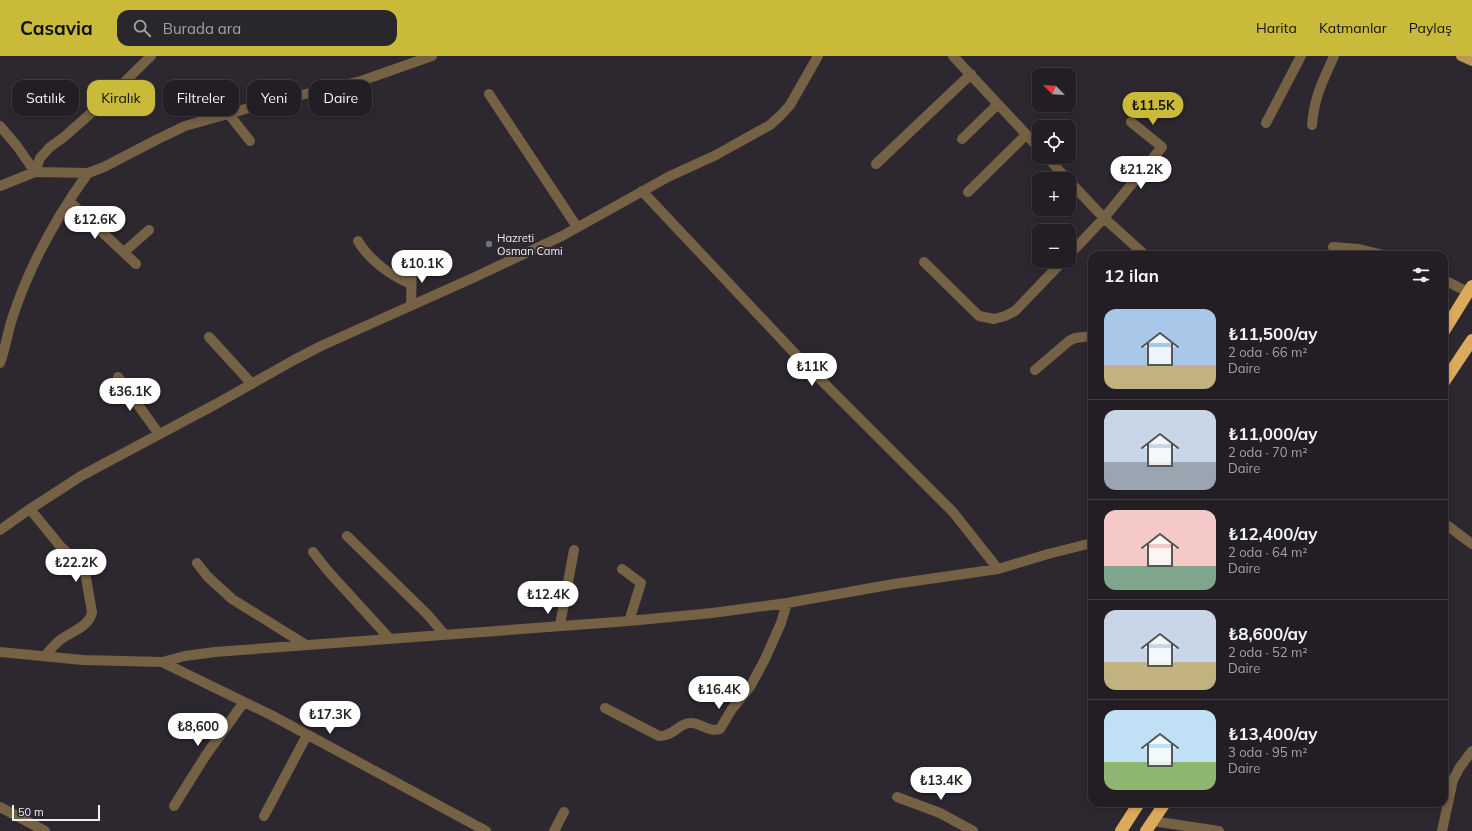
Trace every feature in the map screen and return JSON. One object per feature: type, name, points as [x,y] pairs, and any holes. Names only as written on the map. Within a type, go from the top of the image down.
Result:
[{"type":"highway","points":[[1448,325],[1470,289]]},
{"type":"highway","points":[[1448,376],[1472,340]]},
{"type":"highway","points":[[1121,831],[1136,807]]},
{"type":"highway","points":[[1149,826],[1162,807]]},
{"type":"main road","points":[[1461,56],[1472,61]]},
{"type":"street","points":[[34,172],[40,158],[50,146],[107,99],[151,56]]},
{"type":"street","points":[[239,110],[361,81],[432,56]]},
{"type":"street","points":[[0,530],[81,476],[321,346],[475,277],[577,227],[668,177],[716,155],[770,125],[782,115],[790,104],[818,56]]},
{"type":"street","points":[[953,56],[1032,141]]},
{"type":"street","points":[[1266,123],[1301,56]]},
{"type":"street","points":[[1312,125],[1313,108],[1316,96],[1334,56]]},
{"type":"street","points":[[876,164],[970,74]]},
{"type":"street","points":[[489,94],[577,227]]},
{"type":"street","points":[[962,139],[998,104]]},
{"type":"street","points":[[0,186],[34,172],[88,173],[104,167],[185,126],[218,116]]},
{"type":"street","points":[[230,116],[250,140]]},
{"type":"street","points":[[1076,248],[1104,218],[1162,147],[1131,122]]},
{"type":"street","points":[[0,126],[17,146],[34,172]]},
{"type":"street","points":[[968,192],[1026,135]]},
{"type":"street","points":[[1053,164],[1061,172]]},
{"type":"street","points":[[0,363],[13,315],[23,288],[42,247],[69,201],[88,173]]},
{"type":"street","points":[[1076,188],[1104,218],[1141,251]]},
{"type":"street","points":[[642,191],[801,360],[953,512],[998,569]]},
{"type":"street","points":[[69,201],[136,264]]},
{"type":"street","points":[[124,252],[149,230]]},
{"type":"street","points":[[358,241],[367,254],[381,266],[400,279],[411,284]]},
{"type":"street","points":[[1333,247],[1359,248],[1369,251]]},
{"type":"street","points":[[411,306],[412,261]]},
{"type":"street","points":[[924,262],[979,316],[994,318],[1005,316],[1015,311],[1056,268]]},
{"type":"street","points":[[1448,281],[1470,289]]},
{"type":"street","points":[[1035,370],[1069,341],[1075,338],[1088,336]]},
{"type":"street","points":[[209,337],[252,384]]},
{"type":"street","points":[[118,378],[159,434]]},
{"type":"street","points":[[30,509],[61,547],[82,566],[85,572],[92,612],[91,618],[86,623],[60,640],[45,656]]},
{"type":"street","points":[[1448,526],[1472,544]]},
{"type":"street","points":[[347,536],[427,614],[444,634]]},
{"type":"street","points":[[0,652],[83,660],[162,662],[185,656],[215,652],[629,621],[712,613],[787,603],[894,584],[998,569],[1048,554],[1088,545]]},
{"type":"street","points":[[560,626],[574,550]]},
{"type":"street","points":[[313,552],[328,571],[389,638]]},
{"type":"street","points":[[197,563],[207,576],[232,599],[306,645]]},
{"type":"street","points":[[622,569],[641,583],[629,621]]},
{"type":"street","points":[[605,708],[659,736],[666,737],[691,722],[710,730],[720,729],[732,709],[750,687],[765,660],[781,623],[787,603]]},
{"type":"street","points":[[162,662],[244,702],[486,831]]},
{"type":"street","points":[[174,806],[206,755],[244,702]]},
{"type":"street","points":[[264,816],[307,735]]},
{"type":"street","points":[[1448,803],[1453,780],[1460,767],[1472,751]]},
{"type":"street","points":[[897,797],[940,813],[974,831]]},
{"type":"street","points":[[0,807],[45,831]]},
{"type":"street","points":[[1442,831],[1447,807]]},
{"type":"street","points":[[554,831],[564,812]]},
{"type":"street","points":[[1149,826],[1219,831]]},
{"type":"place","name":"Hazreti Osman Cami","points":[[489,244]]}]
